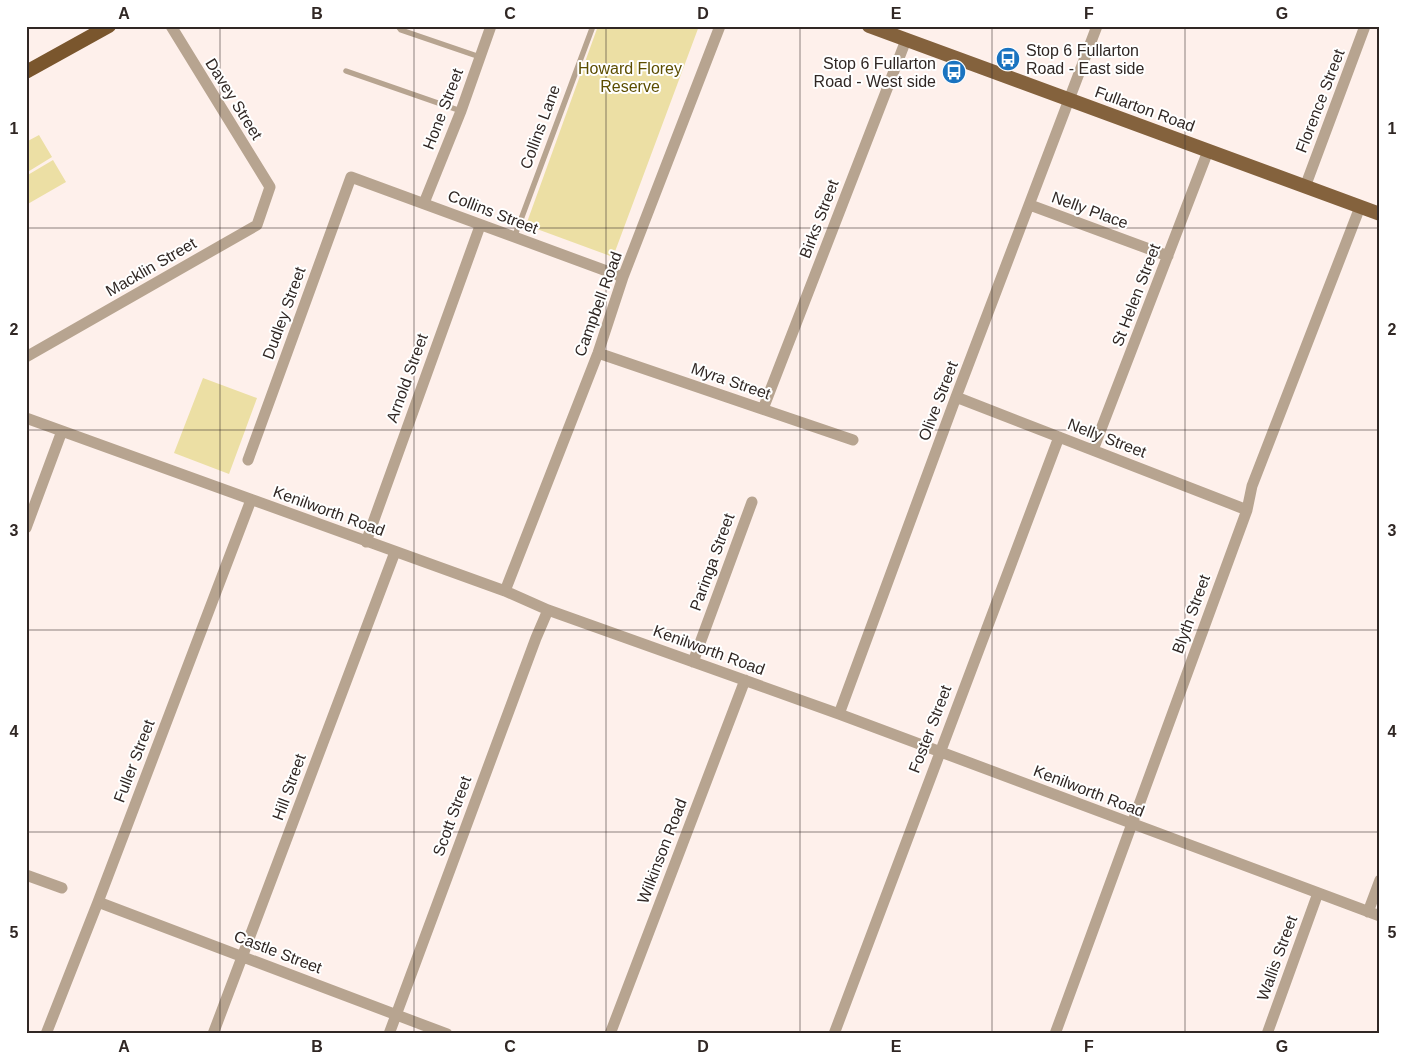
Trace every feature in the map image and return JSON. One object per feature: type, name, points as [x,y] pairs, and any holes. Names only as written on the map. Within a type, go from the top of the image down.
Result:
[{"type":"highway","points":[[26,72],[109,26]]},
{"type":"main road","name":"Fullarton Road","points":[[869,26],[1380,214]]},
{"type":"street","name":"Davey Street","points":[[171,26],[270,187]]},
{"type":"street","name":"Hone Street","points":[[424,203],[461,111],[491,26]]},
{"type":"street","name":"Campbell Road","points":[[505,591],[598,353],[623,277],[720,26]]},
{"type":"street","name":"Olive Street","points":[[839,714],[956,397],[1097,26]]},
{"type":"street","name":"Florence Street","points":[[1305,187],[1365,26]]},
{"type":"street","name":"Birks Street","points":[[763,410],[906,40]]},
{"type":"street","name":"St Helen Street","points":[[1093,450],[1208,151]]},
{"type":"street","name":"Collins Street","points":[[351,177],[623,277]]},
{"type":"street","name":"Dudley Street","points":[[248,460],[351,177]]},
{"type":"street","name":"Macklin Street","points":[[26,357],[257,225],[270,187]]},
{"type":"street","name":"Nelly Place","points":[[1030,205],[1168,256]]},
{"type":"street","name":"Blyth Street","points":[[1056,1034],[1247,510],[1252,486],[1360,207]]},
{"type":"street","name":"Arnold Street","points":[[366,542],[480,226]]},
{"type":"street","name":"Myra Street","points":[[598,353],[853,440]]},
{"type":"street","name":"Nelly Street","points":[[956,397],[1247,510]]},
{"type":"street","name":"Kenilworth Road","points":[[26,418],[505,591],[548,610],[839,714],[1380,916]]},
{"type":"street","points":[[26,528],[62,431]]},
{"type":"street","name":"Foster Street","points":[[834,1034],[939,751],[1059,437]]},
{"type":"street","name":"Fuller Street","points":[[46,1034],[251,500]]},
{"type":"street","name":"Paringa Street","points":[[694,662],[752,502]]},
{"type":"street","name":"Hill Street","points":[[213,1034],[395,552]]},
{"type":"street","name":"Scott Street","points":[[389,1034],[548,610]]},
{"type":"street","name":"Wilkinson Road","points":[[610,1034],[745,680]]},
{"type":"street","points":[[26,876],[62,888]]},
{"type":"street","points":[[1368,912],[1380,880]]},
{"type":"street","name":"Wallis Street","points":[[1267,1034],[1318,894]]},
{"type":"street","name":"Castle Street","points":[[98,902],[447,1034]]},
{"type":"lane","points":[[398,26],[401,30],[480,57]]},
{"type":"lane","name":"Collins Lane","points":[[514,238],[593,26]]},
{"type":"lane","points":[[346,71],[461,111]]},
{"type":"green space","name":"Howard Florey Reserve","points":[[598,26],[699,26],[613,257],[526,225]]},
{"type":"green space","points":[[39,135],[52,157],[26,173],[26,142]]},
{"type":"green space","points":[[53,160],[66,182],[26,205],[26,176]]},
{"type":"green space","points":[[203,378],[257,398],[229,474],[174,453]]},
{"type":"place","name":"Stop 6 Fullarton Road - East side","points":[[1008,59]]},
{"type":"place","name":"Stop 6 Fullarton Road - West side","points":[[954,72]]}]
